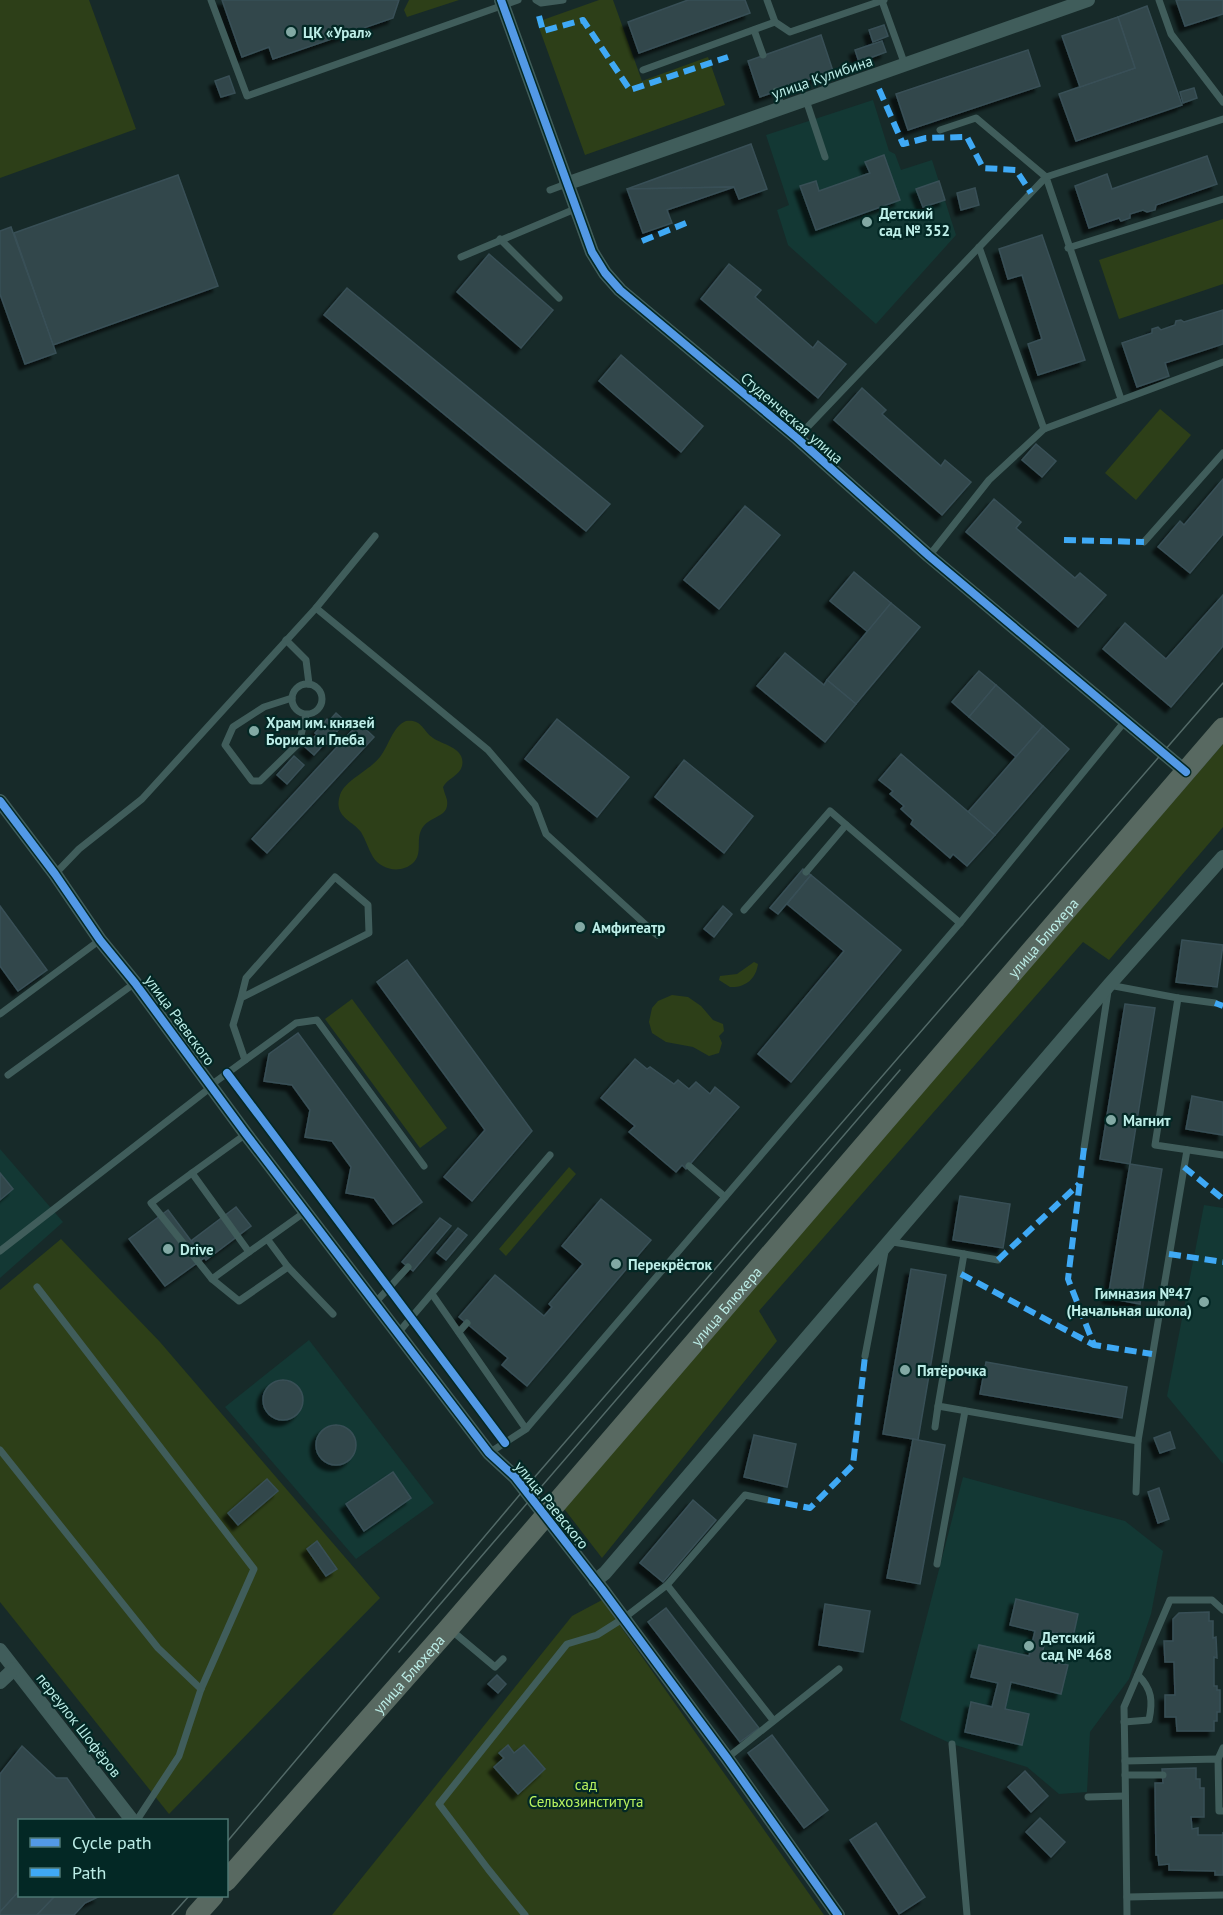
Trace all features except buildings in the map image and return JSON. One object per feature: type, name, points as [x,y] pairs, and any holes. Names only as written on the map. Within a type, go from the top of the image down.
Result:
[{"type":"main road","name":"улица Блюхера","points":[[228,1879],[449,1628],[1223,728]]},
{"type":"street","name":"улица Кулибина","points":[[566,184],[1088,0]]},
{"type":"street","name":"Студенческая улица","points":[[502,3],[575,208],[592,252],[605,273],[621,290],[797,438],[929,556],[1186,772]]},
{"type":"street","name":"улица Раевского","points":[[0,801],[55,874],[100,940],[135,982],[246,1134],[489,1453],[515,1477],[624,1618],[838,1915]]},
{"type":"street","points":[[596,1581],[1108,985],[1223,857]]},
{"type":"street","name":"переулок Шофёров","points":[[0,1650],[130,1819]]},
{"type":"street","points":[[0,1682],[14,1669]]},
{"type":"lane","points":[[212,0],[247,96],[502,3],[518,0]]},
{"type":"lane","points":[[536,0],[541,3],[563,0]]},
{"type":"lane","points":[[767,0],[775,22],[790,33],[883,0],[905,65]]},
{"type":"lane","points":[[1159,0],[1171,34],[1223,102]]},
{"type":"lane","points":[[643,70],[775,22]]},
{"type":"lane","points":[[754,30],[763,56]]},
{"type":"lane","points":[[776,91],[782,108]]},
{"type":"lane","points":[[806,100],[825,157]]},
{"type":"lane","points":[[940,130],[976,118],[1046,177],[1120,399]]},
{"type":"lane","points":[[797,438],[1046,177],[1223,119]]},
{"type":"lane","points":[[550,190],[566,184]]},
{"type":"lane","points":[[1068,248],[1223,199]]},
{"type":"lane","points":[[461,257],[575,208]]},
{"type":"lane","points":[[500,239],[560,298]]},
{"type":"lane","points":[[979,248],[1044,429]]},
{"type":"lane","points":[[929,556],[990,480],[1044,429],[1223,362]]},
{"type":"lane","points":[[1144,542],[1223,453]]},
{"type":"lane","points":[[55,874],[80,849],[142,800],[316,608],[375,536]]},
{"type":"lane","points":[[316,608],[488,750],[535,805],[546,834],[657,935]]},
{"type":"lane","points":[[286,640],[306,660],[309,684]]},
{"type":"lane","points":[[292,698],[295,709],[306,715],[318,711],[323,701],[320,690],[309,684],[298,687],[292,698],[264,707],[233,727],[225,745],[252,781],[260,781],[299,743],[306,715]]},
{"type":"lane","points":[[489,1453],[526,1429],[960,923],[1126,720]]},
{"type":"lane","points":[[744,910],[830,811],[960,923]]},
{"type":"lane","points":[[806,872],[846,825]]},
{"type":"lane","points":[[241,998],[369,933],[369,905],[335,877],[246,978],[233,1024],[245,1060]]},
{"type":"lane","points":[[0,1014],[100,940]]},
{"type":"lane","points":[[8,1075],[135,982]]},
{"type":"lane","points":[[1083,1148],[1108,985],[1215,1003]]},
{"type":"lane","points":[[1178,998],[1155,1145],[1223,1155]]},
{"type":"lane","points":[[0,1251],[211,1085],[297,1023],[317,1020],[424,1166]]},
{"type":"lane","points":[[246,1134],[151,1203],[212,1279],[239,1301],[288,1267]]},
{"type":"lane","points":[[1136,1492],[1138,1441],[1187,1150]]},
{"type":"lane","points":[[398,1333],[550,1155]]},
{"type":"lane","points":[[688,1166],[725,1197]]},
{"type":"lane","points":[[192,1173],[249,1252]]},
{"type":"lane","points":[[212,1279],[305,1212]]},
{"type":"lane","points":[[268,1240],[288,1267],[333,1314]]},
{"type":"lane","points":[[865,1356],[887,1241],[999,1260]]},
{"type":"lane","points":[[935,1427],[964,1254]]},
{"type":"lane","points":[[375,1303],[408,1267]]},
{"type":"lane","points":[[37,1287],[254,1569],[201,1689],[179,1756],[138,1819]]},
{"type":"lane","points":[[432,1294],[526,1429]]},
{"type":"lane","points":[[459,1332],[467,1323]]},
{"type":"lane","points":[[938,1406],[1138,1441]]},
{"type":"lane","points":[[937,1564],[965,1411]]},
{"type":"lane","points":[[0,1450],[158,1648],[201,1689]]},
{"type":"lane","points":[[525,1915],[440,1804],[567,1644],[597,1635],[624,1618],[667,1585],[745,1495],[768,1500]]},
{"type":"lane","points":[[667,1585],[773,1720]]},
{"type":"lane","points":[[1127,1915],[1124,1707],[1170,1600],[1212,1600],[1223,1610]]},
{"type":"lane","points":[[449,1628],[495,1667],[503,1659]]},
{"type":"lane","points":[[727,1758],[839,1669]]},
{"type":"lane","points":[[1124,1722],[1149,1720],[1152,1707],[1148,1685],[1138,1675]]},
{"type":"lane","points":[[952,1744],[967,1915]]},
{"type":"lane","points":[[1223,1748],[1218,1759],[1219,1811],[1223,1811]]},
{"type":"lane","points":[[1125,1761],[1218,1759]]},
{"type":"lane","points":[[1125,1775],[1162,1775]]},
{"type":"lane","points":[[1088,1797],[1125,1796]]},
{"type":"lane","points":[[1127,1897],[1223,1895]]},
{"type":"shaded area","name":"Детский сад № 352","points":[[873,100],[889,151],[895,154],[901,170],[932,160],[956,235],[876,324],[788,245],[777,210],[789,205],[766,135]]},
{"type":"shaded area","points":[[0,1149],[63,1222],[0,1278]]},
{"type":"shaded area","name":"Гимназия №47 (Начальная школа)","points":[[1204,1205],[1223,1208],[1223,1464],[1167,1396]]},
{"type":"shaded area","points":[[309,1340],[434,1503],[356,1559],[225,1407]]},
{"type":"shaded area","name":"Детский сад № 468","points":[[963,1477],[1125,1521],[1163,1551],[1151,1614],[1129,1679],[1090,1732],[1087,1792],[1059,1794],[1027,1767],[952,1744],[900,1720]]},
{"type":"green space","points":[[0,0],[89,0],[136,129],[0,178]]},
{"type":"green space","points":[[409,0],[459,0],[407,17],[404,10]]},
{"type":"green space","points":[[599,0],[613,0],[642,81],[708,57],[725,105],[585,155],[537,22]]},
{"type":"green space","points":[[1223,219],[1223,284],[1119,319],[1099,260]]},
{"type":"green space","points":[[1160,409],[1191,435],[1136,500],[1105,473]]},
{"type":"green space","points":[[406,721],[419,723],[433,738],[457,751],[461,755],[462,766],[459,772],[443,787],[447,800],[445,811],[427,823],[420,833],[416,860],[403,869],[392,869],[381,865],[371,854],[361,832],[341,813],[339,802],[340,795],[347,785],[380,757],[394,732]]},
{"type":"green space","points":[[1223,744],[1223,827],[1109,960],[1083,942],[759,1311],[777,1341],[602,1558],[562,1506]]},
{"type":"green space","points":[[754,962],[758,964],[755,974],[745,984],[730,987],[719,980],[720,976],[737,974]]},
{"type":"green space","points":[[672,995],[688,997],[701,1006],[713,1020],[723,1024],[724,1031],[719,1036],[722,1043],[719,1053],[709,1056],[693,1047],[666,1042],[652,1033],[649,1022],[652,1008],[658,1001]]},
{"type":"green space","points":[[352,999],[447,1128],[420,1148],[325,1019]]},
{"type":"green space","points":[[569,1167],[576,1174],[506,1256],[499,1249]]},
{"type":"green space","points":[[61,1239],[160,1342],[380,1598],[169,1814],[0,1602],[0,1290]]},
{"type":"green space","name":"сад Сельхозинститута","points":[[602,1600],[824,1915],[332,1915],[572,1616]]},
{"type":"tram line","points":[[228,1841],[533,1479],[1223,683]]},
{"type":"tram line","points":[[399,1652],[900,1070]]},
{"type":"tram line","points":[[172,1915],[188,1897]]},
{"type":"marked path","points":[[539,16],[543,31],[583,20],[630,90],[728,57]]},
{"type":"marked path","points":[[879,89],[903,144],[926,138],[967,137],[983,168],[1016,170],[1031,193]]},
{"type":"marked path","points":[[642,241],[686,223]]},
{"type":"marked path","points":[[1064,540],[1144,542]]},
{"type":"marked path","points":[[1215,1003],[1223,1006]]},
{"type":"marked path","points":[[1084,1148],[1068,1279],[1094,1345],[1152,1354]]},
{"type":"marked path","points":[[1184,1167],[1223,1199]]},
{"type":"marked path","points":[[998,1260],[1079,1184]]},
{"type":"marked path","points":[[1169,1254],[1223,1262]]},
{"type":"marked path","points":[[961,1274],[1094,1345]]},
{"type":"marked path","points":[[768,1500],[810,1508],[853,1465],[865,1356]]},
{"type":"cycle path","points":[[501,0],[592,252],[605,273],[620,290],[797,438],[929,556],[1186,772]]},
{"type":"cycle path","points":[[0,801],[55,874],[100,940],[135,983],[246,1134],[489,1453],[515,1477],[602,1589],[727,1758],[838,1915]]},
{"type":"cycle path","points":[[227,1073],[505,1443]]},
{"type":"place","name":"ЦК «Урал»","points":[[291,32]]},
{"type":"place","name":"Детский сад № 352","points":[[867,222]]},
{"type":"place","name":"Храм им. князей Бориса и Глеба","points":[[254,731]]},
{"type":"place","name":"Амфитеатр","points":[[580,927]]},
{"type":"place","name":"Магнит","points":[[1111,1120]]},
{"type":"place","name":"Drive","points":[[168,1249]]},
{"type":"place","name":"Перекрёсток","points":[[616,1264]]},
{"type":"place","name":"Гимназия №47 (Начальная школа)","points":[[1204,1302]]},
{"type":"place","name":"Пятёрочка","points":[[905,1370]]},
{"type":"place","name":"Детский сад № 468","points":[[1029,1646]]}]
